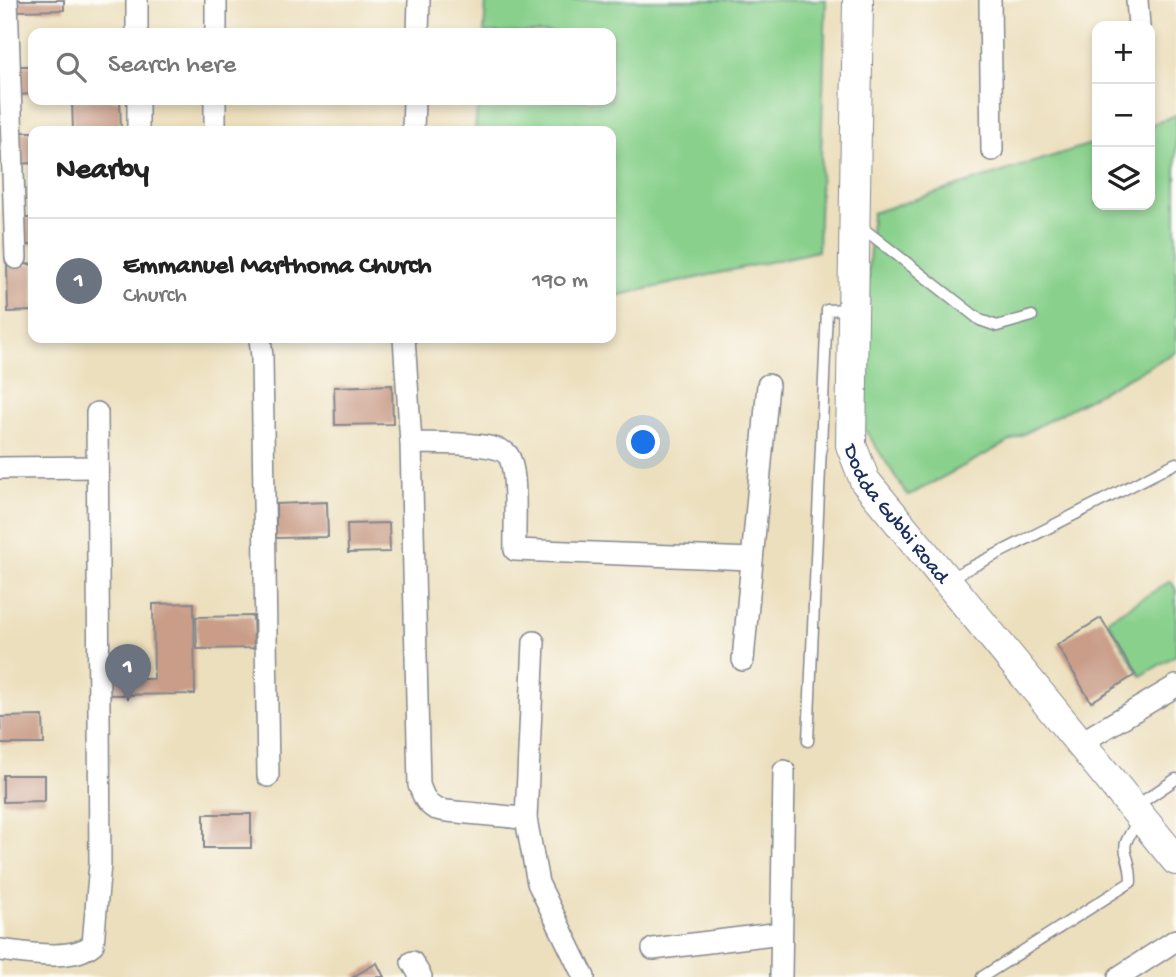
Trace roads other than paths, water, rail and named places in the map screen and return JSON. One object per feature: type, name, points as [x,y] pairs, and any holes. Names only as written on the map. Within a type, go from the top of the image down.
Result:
[{"type":"street","points":[[7,0],[17,258]]},
{"type":"street","points":[[137,0],[137,28]]},
{"type":"street","points":[[216,0],[216,28]]},
{"type":"street","points":[[418,28],[419,0]]},
{"type":"street","name":"Dodda Gubbi Road","points":[[858,0],[851,445],[865,481],[1176,860]]},
{"type":"street","points":[[990,0],[992,150]]},
{"type":"street","points":[[1137,0],[1139,21]]},
{"type":"street","points":[[138,105],[138,126]]},
{"type":"street","points":[[215,105],[215,126]]},
{"type":"street","points":[[413,126],[414,105]]},
{"type":"street","points":[[261,343],[268,776]]},
{"type":"street","points":[[404,343],[411,443],[419,785],[424,800],[436,810],[509,815],[526,819]]},
{"type":"street","points":[[743,660],[768,385]]},
{"type":"street","points":[[0,950],[53,955],[86,951],[93,944],[100,864],[97,413]]},
{"type":"street","points":[[411,443],[494,447],[507,454],[513,468],[515,550],[751,559]]},
{"type":"street","points":[[0,468],[97,467]]},
{"type":"street","points":[[534,642],[526,819],[538,883],[584,977]]},
{"type":"street","points":[[1080,743],[1176,685]]},
{"type":"street","points":[[781,977],[784,771]]},
{"type":"street","points":[[653,949],[781,933]]},
{"type":"street","points":[[1119,977],[1176,940]]},
{"type":"lane","points":[[854,221],[980,320],[997,326],[1032,316]]},
{"type":"lane","points":[[808,741],[827,310],[853,309]]},
{"type":"lane","points":[[947,580],[1176,463]]},
{"type":"lane","points":[[982,977],[1130,882],[1131,870],[1124,850],[1137,813],[1176,779]]},
{"type":"place","name":"Emmanuel Marthoma Church","points":[[128,702]]}]
